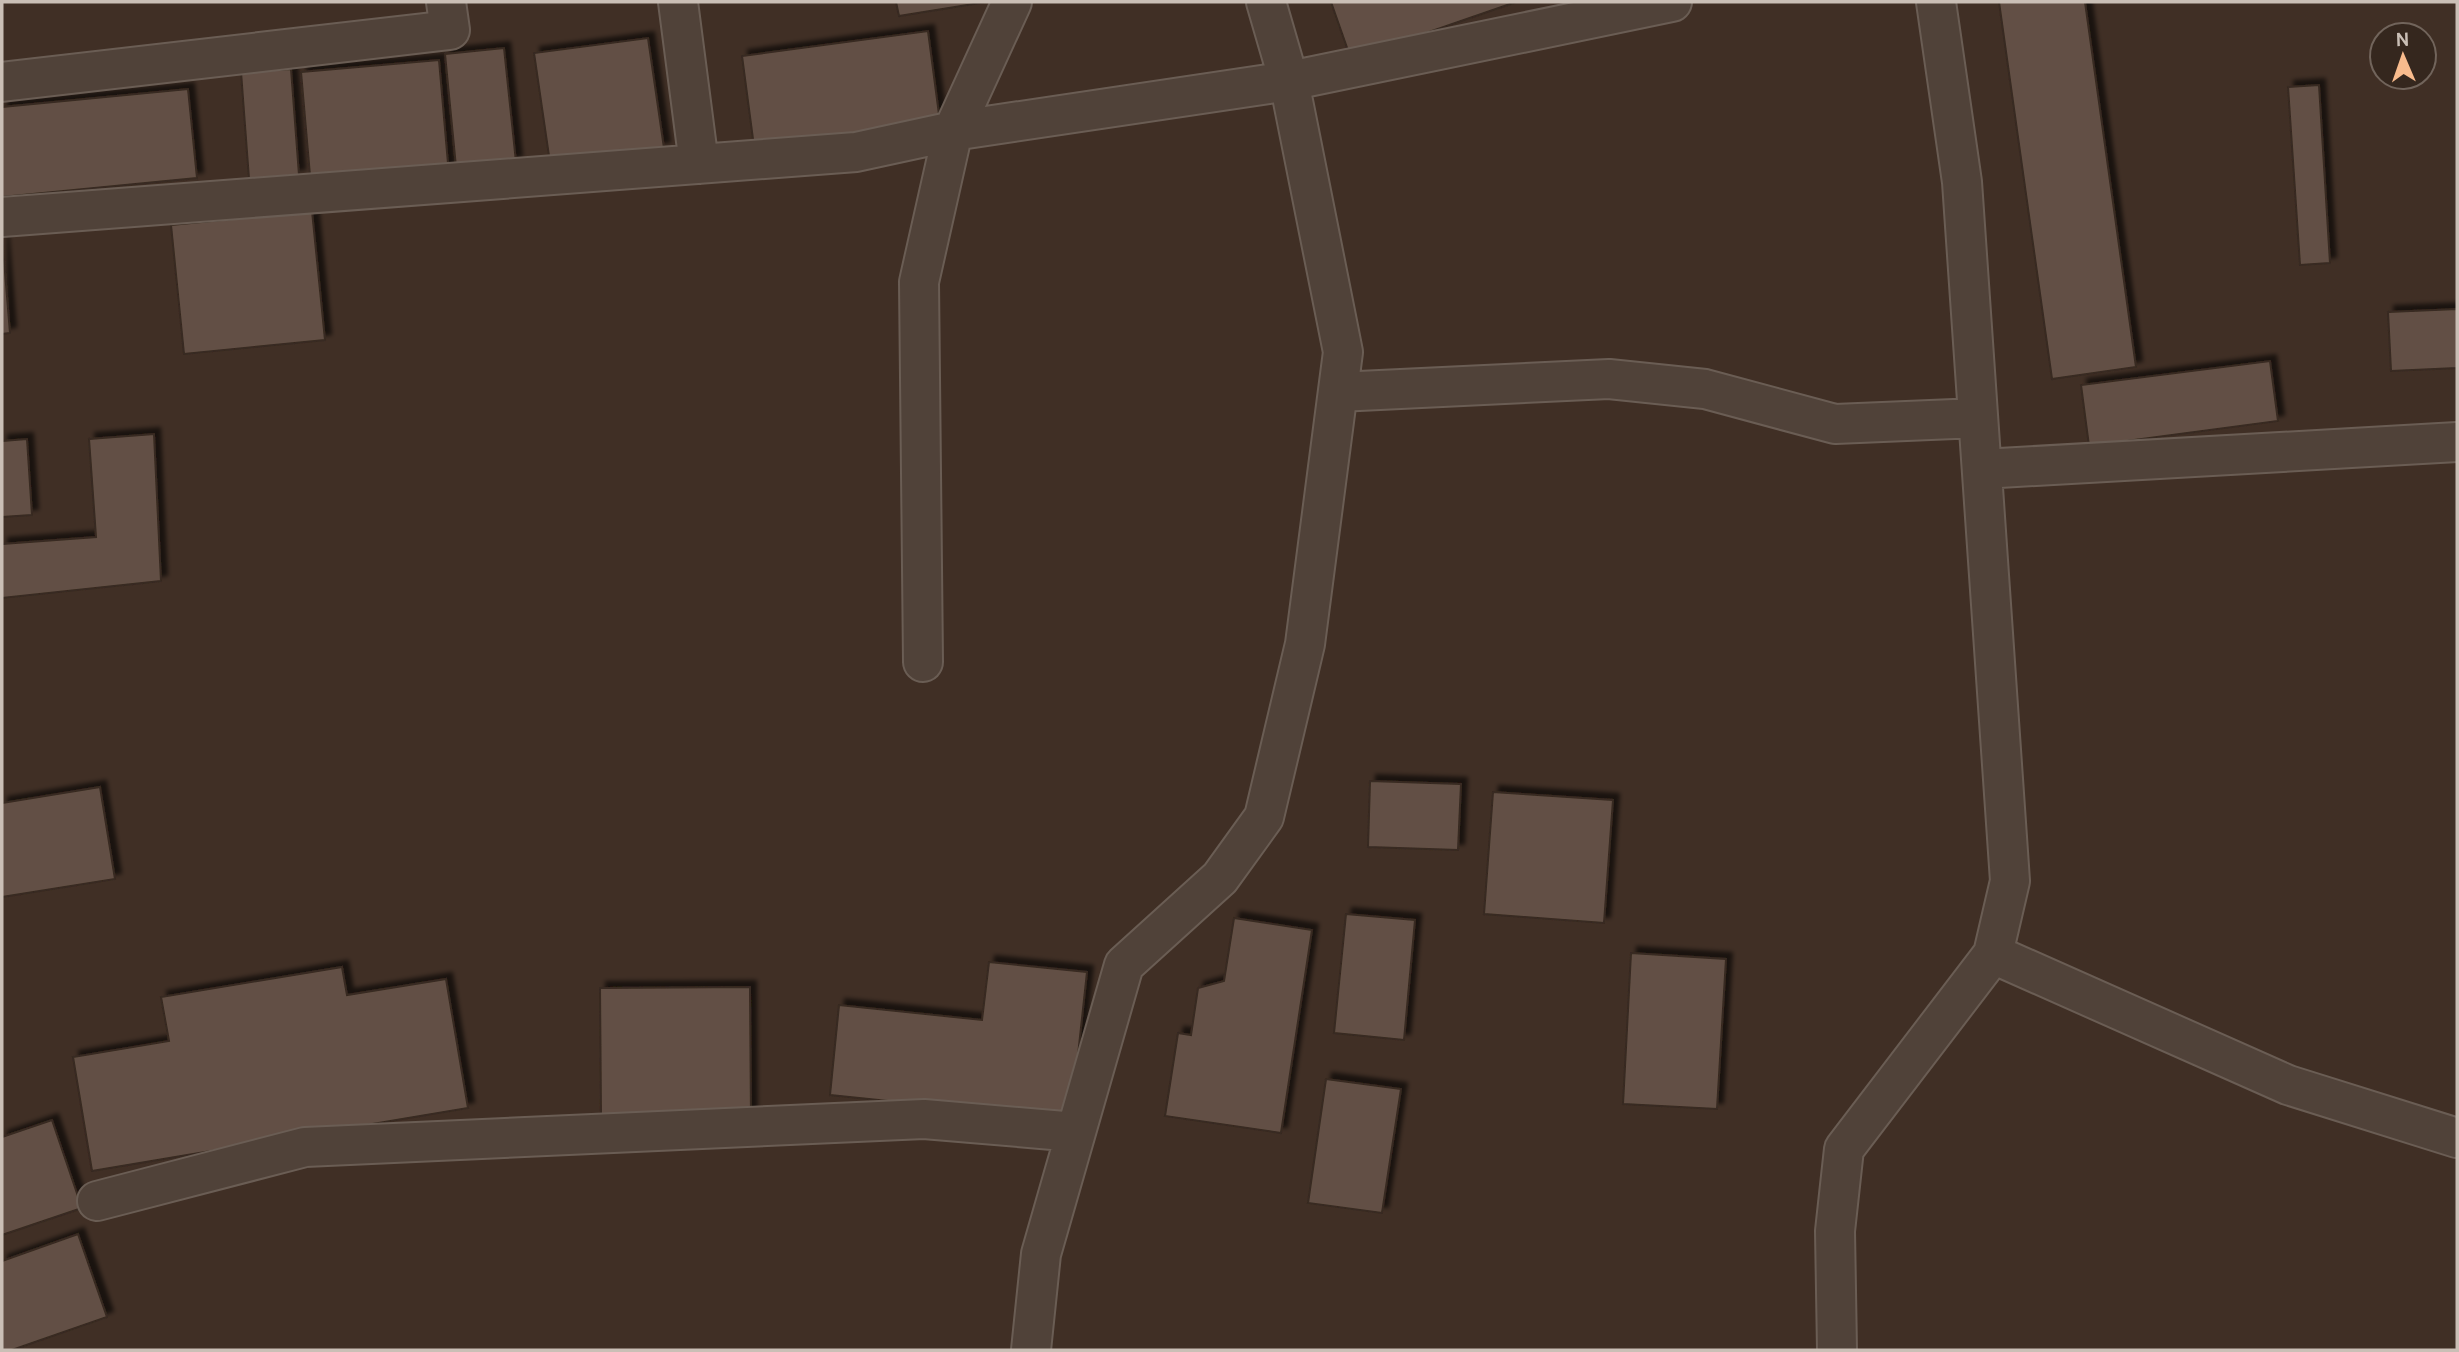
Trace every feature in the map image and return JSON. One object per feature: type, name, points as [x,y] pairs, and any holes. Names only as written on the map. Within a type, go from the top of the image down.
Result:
[{"type":"street","points":[[2,82],[450,30],[446,2]]},
{"type":"street","points":[[678,2],[699,164]]},
{"type":"street","points":[[923,662],[919,282],[953,131],[1012,2]]},
{"type":"street","points":[[1031,1350],[1041,1254],[1124,965],[1220,878],[1264,817],[1305,644],[1343,352],[1289,81],[1266,2]]},
{"type":"street","points":[[2,217],[856,152],[953,131],[1289,81],[1672,2]]},
{"type":"street","points":[[1837,1350],[1835,1231],[1844,1149],[1993,954],[2010,881],[1962,182],[1936,2]]},
{"type":"street","points":[[1338,392],[1609,379],[1705,389],[1835,424],[1978,418]]},
{"type":"street","points":[[1982,469],[2457,442]]},
{"type":"street","points":[[1993,954],[2288,1085],[2457,1138]]},
{"type":"street","points":[[97,1201],[305,1147],[924,1119],[1076,1132]]},
{"type":"building","points":[[896,2],[986,2],[899,16]]},
{"type":"building","points":[[1331,2],[1516,2],[1351,59]]},
{"type":"building","points":[[1999,2],[2085,2],[2136,367],[2052,379]]},
{"type":"building","points":[[928,31],[940,122],[754,147],[742,56]]},
{"type":"building","points":[[648,38],[664,148],[550,163],[534,53]]},
{"type":"building","points":[[504,48],[516,162],[456,167],[445,54]]},
{"type":"building","points":[[439,60],[449,175],[311,187],[301,72]]},
{"type":"building","points":[[291,69],[299,175],[249,179],[241,72]]},
{"type":"building","points":[[2319,85],[2330,263],[2300,265],[2288,87]]},
{"type":"building","points":[[188,89],[197,178],[2,197],[2,107]]},
{"type":"building","points":[[312,211],[325,340],[184,354],[171,225]]},
{"type":"building","points":[[2,235],[10,333],[2,334]]},
{"type":"building","points":[[2457,309],[2457,368],[2391,371],[2388,312]]},
{"type":"building","points":[[2270,361],[2278,421],[2089,446],[2081,385]]},
{"type":"building","points":[[154,434],[161,581],[2,598],[2,544],[96,537],[89,439]]},
{"type":"building","points":[[27,439],[32,515],[2,517],[2,441]]},
{"type":"building","points":[[1370,781],[1461,784],[1458,850],[1368,847]]},
{"type":"building","points":[[100,787],[115,879],[2,897],[2,803]]},
{"type":"building","points":[[1493,792],[1613,800],[1604,923],[1484,914]]},
{"type":"building","points":[[1346,914],[1415,920],[1404,1040],[1334,1033]]},
{"type":"building","points":[[1234,918],[1312,930],[1281,1133],[1165,1116],[1178,1033],[1191,1035],[1198,988],[1224,981]]},
{"type":"building","points":[[1631,953],[1726,959],[1717,1109],[1623,1104]]},
{"type":"building","points":[[989,962],[1087,972],[1071,1120],[830,1095],[839,1005],[982,1020]]},
{"type":"building","points":[[342,967],[347,995],[446,979],[468,1108],[92,1171],[73,1057],[169,1041],[161,997]]},
{"type":"building","points":[[750,987],[751,1118],[601,1118],[600,988]]},
{"type":"building","points":[[1326,1079],[1401,1089],[1382,1213],[1308,1203]]},
{"type":"building","points":[[52,1120],[82,1208],[2,1235],[2,1137]]},
{"type":"building","points":[[78,1234],[107,1317],[12,1350],[2,1350],[2,1261]]}]
